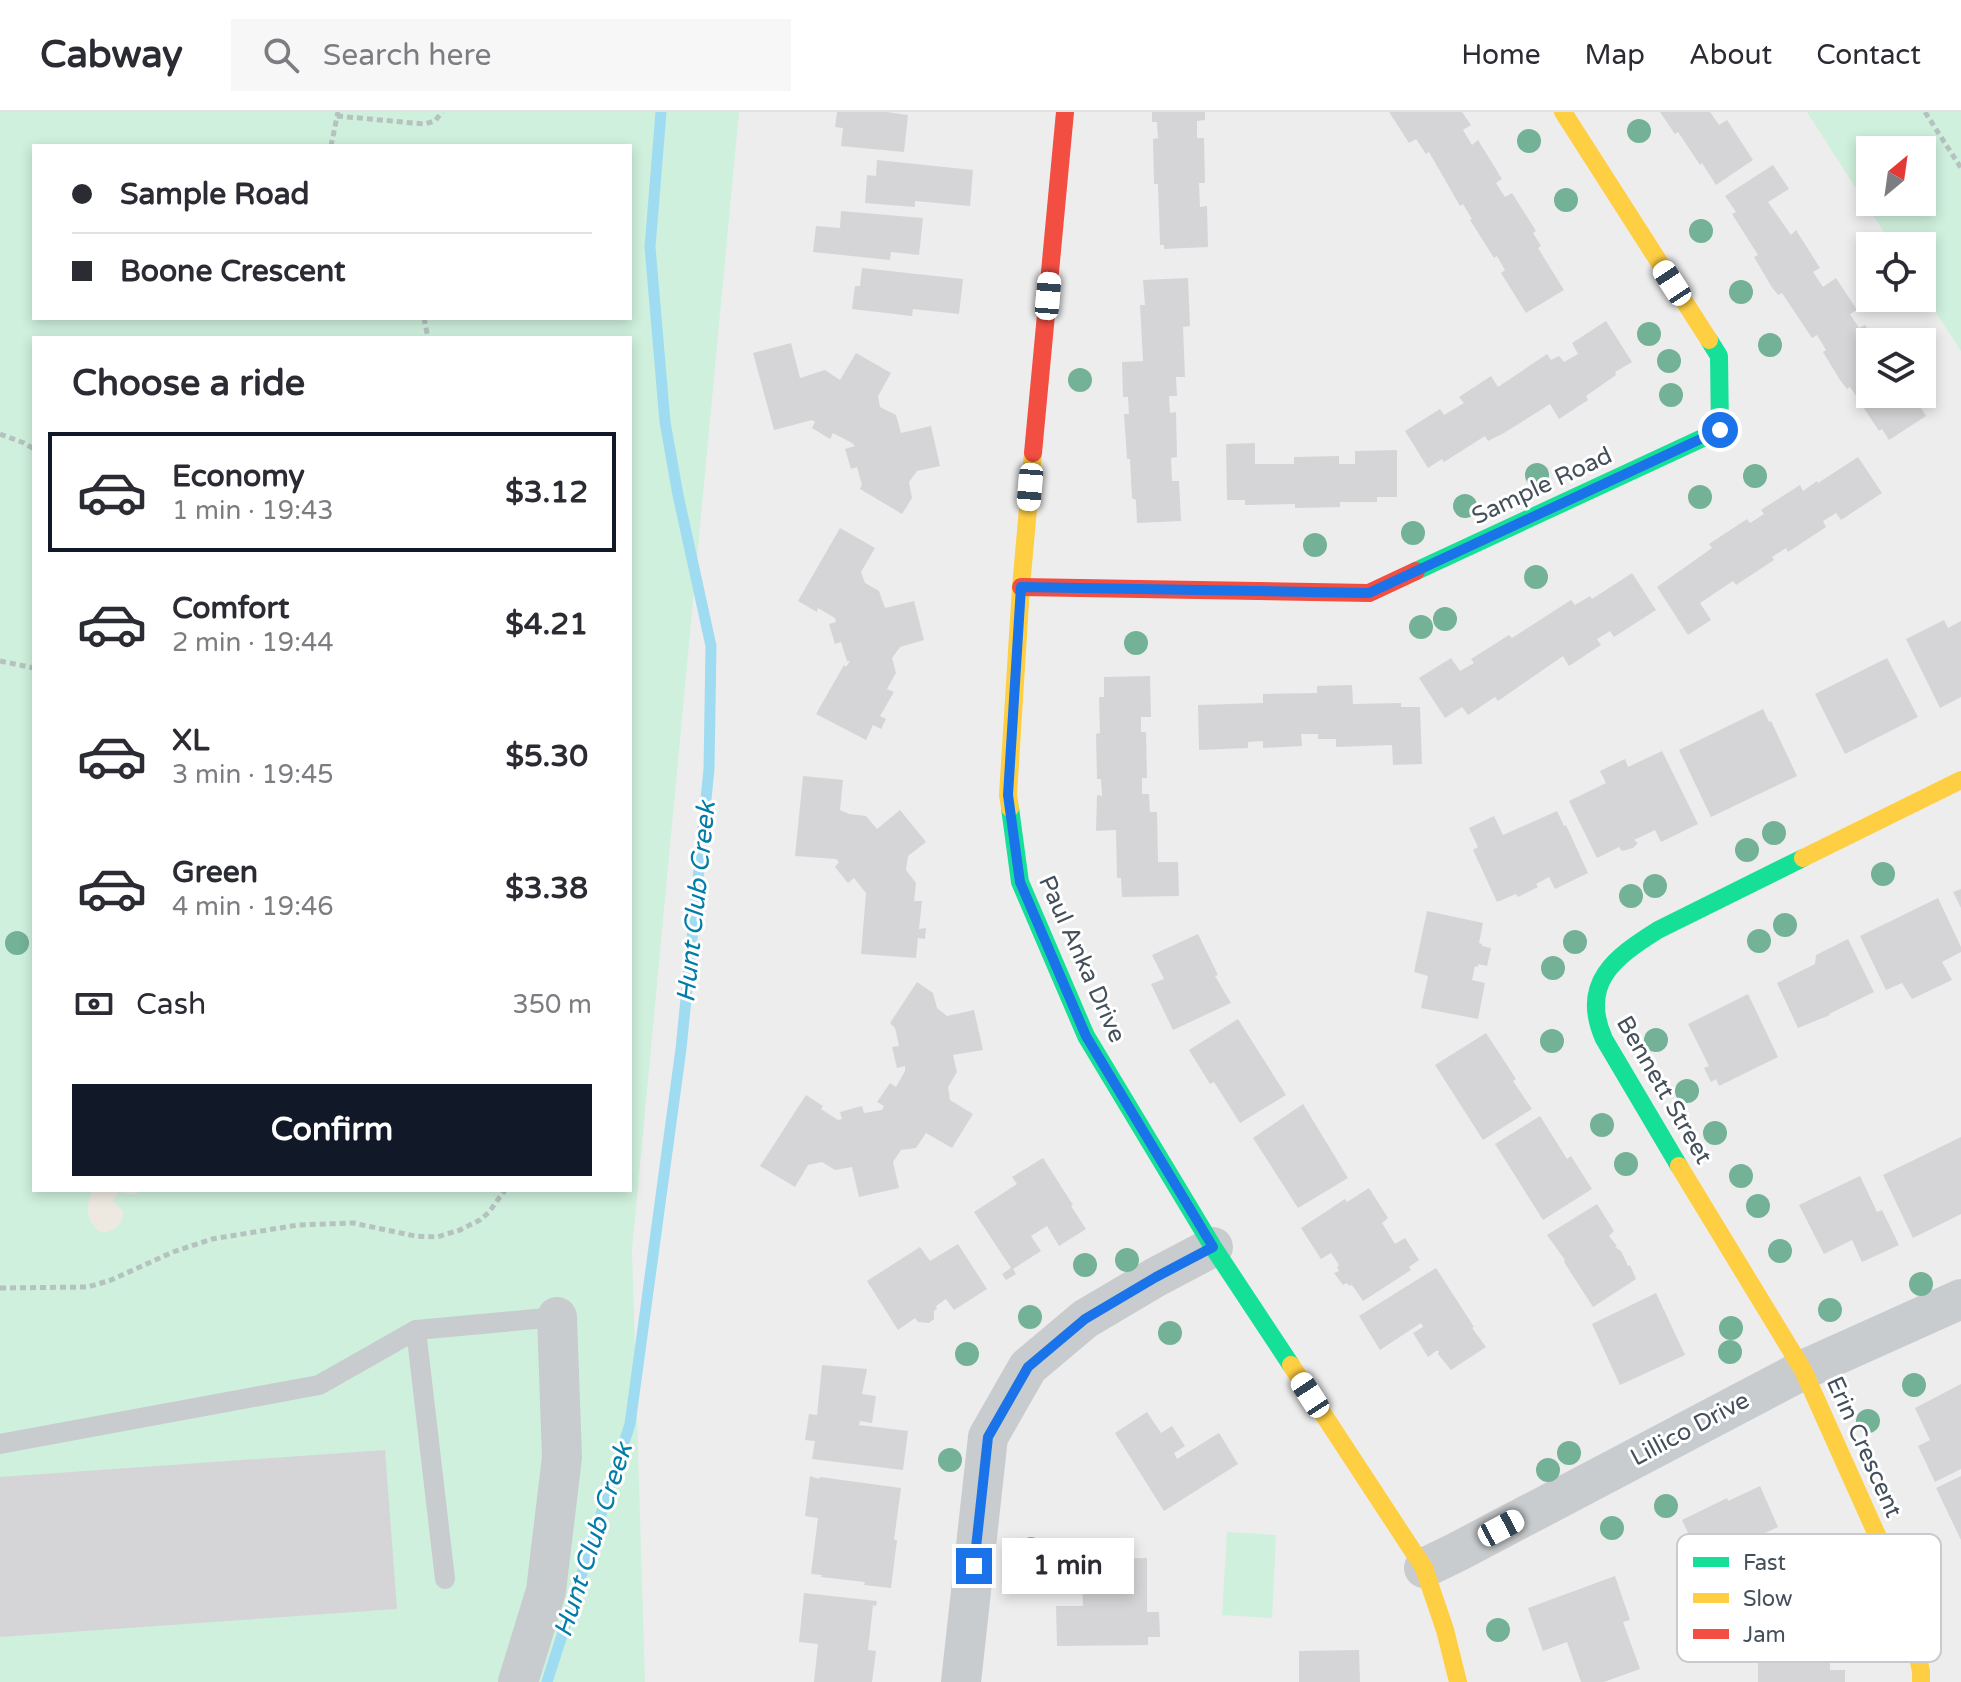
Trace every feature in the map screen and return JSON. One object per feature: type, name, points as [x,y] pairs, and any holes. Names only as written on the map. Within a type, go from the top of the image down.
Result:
[{"type":"street","name":"Paul Anka Drive","points":[[1065,112],[1021,587],[1008,795],[1020,882],[1086,1036],[1213,1247],[1424,1568],[1445,1630],[1458,1682]]},
{"type":"street","name":"Sample Road","points":[[1021,587],[1369,593],[1720,430],[1719,356],[1563,112]]},
{"type":"street","name":"Bennett Street","points":[[1803,1370],[1609,1050],[1597,1022],[1595,998],[1603,973],[1628,949],[1658,930],[1961,780]]},
{"type":"street","points":[[961,1682],[988,1437],[1028,1367],[1085,1319],[1213,1247]]},
{"type":"street","name":"Lillico Drive","points":[[1424,1568],[1803,1370],[1961,1299]]},
{"type":"street","points":[[518,1682],[546,1591],[562,1457],[557,1317]]},
{"type":"street","name":"Erin Crescent","points":[[1803,1370],[1877,1534]]},
{"type":"street","name":"Erin Crescent","points":[[1919,1662],[1921,1682]]},
{"type":"lane","points":[[0,1444],[319,1385],[416,1330],[557,1317]]},
{"type":"lane","points":[[416,1330],[445,1579]]},
{"type":"path","points":[[331,144],[337,114],[424,124],[435,121],[442,112]]},
{"type":"path","points":[[1925,112],[1961,168]]},
{"type":"path","points":[[0,434],[32,448]]},
{"type":"path","points":[[0,661],[32,668]]},
{"type":"path","points":[[0,1288],[88,1287],[212,1239],[298,1225],[353,1223],[415,1236],[437,1237],[480,1220],[504,1192]]},
{"type":"green space","points":[[0,112],[739,112],[632,1250],[645,1682],[0,1682]]},
{"type":"green space","points":[[1807,112],[1961,112],[1961,351],[1936,312],[1936,232],[1884,232],[1874,216],[1936,216],[1936,136],[1856,136],[1856,188]]},
{"type":"green space","points":[[1227,1532],[1276,1535],[1272,1618],[1222,1615]]},
{"type":"sand","points":[[92,1192],[119,1192],[113,1201],[123,1211],[120,1224],[114,1229],[100,1232],[88,1213]]},
{"type":"building","points":[[837,112],[908,115],[904,152],[841,146],[843,128],[835,127]]},
{"type":"building","points":[[1152,112],[1205,112],[1205,120],[1197,121],[1197,138],[1204,138],[1205,183],[1199,183],[1200,207],[1207,206],[1208,247],[1164,249],[1164,245],[1160,245],[1153,139],[1158,138],[1157,122],[1152,122]]},
{"type":"building","points":[[1389,112],[1462,112],[1471,125],[1463,130],[1472,145],[1478,140],[1502,179],[1496,183],[1505,197],[1512,193],[1536,231],[1533,233],[1541,246],[1538,248],[1564,290],[1526,313],[1501,273],[1505,270],[1497,256],[1494,258],[1429,152],[1426,154],[1416,139],[1409,143]]},
{"type":"building","points":[[1660,112],[1710,112],[1719,125],[1727,120],[1753,160],[1716,185]]},
{"type":"building","points":[[877,160],[973,170],[970,206],[915,201],[915,207],[865,203],[867,175],[876,176]]},
{"type":"building","points":[[1773,165],[1789,189],[1768,202],[1791,235],[1796,230],[1820,268],[1813,272],[1823,287],[1836,278],[1856,308],[1850,314],[1859,328],[1856,328],[1856,396],[1840,380],[1817,335],[1812,338],[1782,293],[1778,295],[1771,286],[1754,257],[1758,255],[1732,214],[1736,212],[1725,196]]},
{"type":"building","points":[[841,211],[923,218],[919,255],[891,252],[890,260],[813,252],[816,226],[840,228]]},
{"type":"building","points":[[862,268],[963,279],[959,314],[913,309],[912,316],[852,309],[855,286],[860,286]]},
{"type":"building","points":[[1188,278],[1190,326],[1183,327],[1185,377],[1176,377],[1177,396],[1169,396],[1170,413],[1176,412],[1177,457],[1171,458],[1172,481],[1179,481],[1181,521],[1137,523],[1130,459],[1127,459],[1124,414],[1129,414],[1128,397],[1123,397],[1122,362],[1143,361],[1140,305],[1145,305],[1143,280]]},
{"type":"building","points":[[1606,321],[1632,362],[1586,396],[1588,400],[1559,419],[1550,404],[1504,433],[1488,441],[1485,436],[1444,462],[1442,459],[1428,468],[1405,431],[1440,409],[1444,415],[1464,403],[1459,397],[1491,376],[1498,387],[1547,354],[1551,360],[1559,356],[1564,362],[1578,354],[1572,343]]},
{"type":"building","points":[[791,343],[800,378],[825,370],[840,380],[856,353],[891,373],[878,396],[880,407],[896,415],[901,433],[931,426],[940,466],[917,471],[909,482],[912,498],[902,514],[860,489],[862,485],[857,467],[851,469],[845,449],[855,446],[852,443],[833,433],[830,439],[812,428],[815,422],[812,420],[774,430],[753,353]]},
{"type":"building","points":[[1864,408],[1921,408],[1926,416],[1889,440],[1882,429],[1879,431]]},
{"type":"building","points":[[1255,443],[1255,464],[1294,464],[1294,457],[1339,456],[1339,464],[1355,464],[1355,451],[1397,450],[1397,497],[1377,497],[1377,502],[1340,502],[1340,507],[1295,508],[1295,504],[1245,505],[1245,500],[1227,500],[1226,444]]},
{"type":"building","points":[[1858,457],[1882,493],[1841,520],[1836,513],[1823,521],[1826,527],[1788,552],[1786,548],[1772,557],[1774,560],[1736,585],[1733,581],[1700,603],[1711,620],[1688,635],[1657,587],[1712,548],[1709,544],[1747,519],[1750,523],[1764,514],[1761,510],[1800,485],[1803,491]]},
{"type":"building","points":[[840,528],[875,548],[861,572],[865,583],[879,591],[885,608],[914,601],[924,640],[900,647],[892,658],[896,673],[887,689],[894,692],[880,716],[886,719],[881,729],[873,725],[866,740],[816,714],[844,665],[846,667],[850,661],[847,661],[841,642],[835,644],[829,624],[836,622],[835,618],[798,601]]},
{"type":"building","points":[[1632,573],[1656,610],[1614,637],[1610,631],[1597,639],[1601,645],[1569,666],[1563,656],[1498,701],[1495,697],[1468,715],[1462,707],[1445,718],[1419,678],[1451,658],[1460,671],[1474,663],[1471,659],[1509,635],[1512,638],[1571,600],[1575,605],[1590,596],[1592,599]]},
{"type":"building","points":[[1944,620],[1948,628],[1961,621],[1961,697],[1940,708],[1906,639]]},
{"type":"building","points":[[1887,658],[1918,717],[1845,754],[1815,694]]},
{"type":"building","points":[[1150,676],[1151,717],[1141,717],[1141,732],[1146,732],[1147,778],[1142,778],[1142,794],[1149,794],[1150,812],[1157,812],[1158,862],[1178,862],[1179,896],[1122,897],[1121,878],[1117,878],[1116,830],[1096,831],[1097,795],[1102,796],[1101,779],[1097,779],[1099,697],[1104,697],[1104,677]]},
{"type":"building","points":[[1352,685],[1353,704],[1401,703],[1401,707],[1420,707],[1422,764],[1393,765],[1392,745],[1336,747],[1336,739],[1318,739],[1318,734],[1301,734],[1302,746],[1263,748],[1263,741],[1248,742],[1248,748],[1199,750],[1198,705],[1263,703],[1263,694],[1317,693],[1317,686]]},
{"type":"building","points":[[1763,709],[1797,776],[1711,817],[1679,750]]},
{"type":"building","points":[[1662,751],[1698,824],[1661,842],[1655,830],[1634,840],[1638,843],[1633,848],[1622,851],[1619,847],[1597,858],[1569,801],[1606,783],[1600,771],[1625,759],[1628,767]]},
{"type":"building","points":[[803,776],[843,780],[840,810],[866,816],[877,829],[900,810],[926,842],[908,856],[906,870],[916,883],[914,901],[922,901],[919,929],[926,928],[925,939],[918,938],[916,958],[861,954],[866,893],[854,878],[848,883],[835,867],[839,862],[836,859],[795,856]]},
{"type":"building","points":[[1557,811],[1588,873],[1555,889],[1549,877],[1536,884],[1538,887],[1518,897],[1516,894],[1497,902],[1473,850],[1478,847],[1469,828],[1494,816],[1503,835]]},
{"type":"building","points":[[1961,889],[1961,908],[1953,892]]},
{"type":"building","points":[[1938,898],[1961,947],[1961,952],[1942,962],[1952,980],[1912,999],[1902,983],[1886,990],[1860,936]]},
{"type":"building","points":[[1427,911],[1483,923],[1479,943],[1491,948],[1487,966],[1475,966],[1472,980],[1485,983],[1478,1019],[1421,1008],[1428,976],[1414,972]]},
{"type":"building","points":[[1198,934],[1218,975],[1215,976],[1231,1003],[1173,1030],[1151,984],[1164,979],[1152,955]]},
{"type":"building","points":[[1848,939],[1874,992],[1798,1028],[1777,983],[1815,964],[1816,955]]},
{"type":"building","points":[[917,982],[933,993],[937,1008],[947,1016],[974,1010],[983,1050],[953,1055],[957,1072],[948,1087],[950,1100],[973,1114],[952,1148],[926,1133],[916,1148],[901,1150],[893,1162],[899,1188],[859,1197],[852,1167],[835,1170],[822,1162],[808,1165],[795,1187],[760,1166],[806,1095],[838,1120],[842,1119],[840,1112],[862,1106],[864,1113],[882,1110],[884,1106],[877,1102],[890,1083],[896,1087],[905,1071],[905,1066],[897,1068],[892,1047],[899,1046],[895,1028],[890,1023]]},
{"type":"building","points":[[1748,994],[1778,1057],[1719,1086],[1716,1079],[1711,1082],[1704,1068],[1709,1066],[1688,1024]]},
{"type":"building","points":[[1238,1019],[1286,1095],[1240,1123],[1189,1050]]},
{"type":"building","points":[[1486,1033],[1532,1109],[1483,1140],[1435,1065]]},
{"type":"building","points":[[1303,1104],[1348,1178],[1298,1208],[1253,1138]]},
{"type":"building","points":[[1540,1116],[1567,1159],[1571,1156],[1592,1189],[1543,1220],[1495,1144]]},
{"type":"building","points":[[1961,1137],[1961,1214],[1913,1238],[1883,1175]]},
{"type":"building","points":[[1043,1158],[1086,1229],[1059,1246],[1047,1226],[1031,1236],[1041,1251],[1013,1269],[1016,1274],[1006,1280],[1002,1274],[1011,1268],[974,1212],[1017,1184],[1012,1177]]},
{"type":"building","points":[[1860,1176],[1877,1212],[1882,1210],[1899,1245],[1862,1262],[1852,1240],[1824,1254],[1799,1205]]},
{"type":"building","points":[[1369,1188],[1388,1218],[1382,1223],[1395,1244],[1405,1238],[1419,1260],[1409,1267],[1411,1270],[1363,1301],[1352,1285],[1343,1285],[1334,1273],[1339,1271],[1339,1265],[1331,1253],[1321,1259],[1301,1228],[1345,1199],[1347,1202]]},
{"type":"building","points":[[1597,1204],[1614,1231],[1609,1236],[1636,1279],[1593,1307],[1547,1235]]},
{"type":"building","points":[[958,1244],[987,1289],[954,1310],[946,1299],[936,1306],[934,1319],[929,1323],[918,1322],[915,1318],[898,1330],[867,1281],[920,1247],[930,1261]]},
{"type":"building","points":[[1436,1268],[1486,1347],[1451,1370],[1438,1354],[1439,1351],[1428,1357],[1413,1333],[1423,1327],[1421,1323],[1380,1350],[1359,1316]]},
{"type":"building","points":[[1656,1293],[1685,1355],[1620,1385],[1592,1324]]},
{"type":"building","points":[[822,1365],[867,1369],[862,1394],[876,1396],[872,1423],[860,1421],[859,1425],[908,1431],[903,1470],[812,1459],[815,1441],[805,1440],[809,1414],[817,1415]]},
{"type":"building","points":[[1961,1384],[1961,1469],[1935,1482],[1918,1446],[1930,1440],[1915,1408]]},
{"type":"building","points":[[1147,1412],[1161,1433],[1172,1426],[1185,1446],[1174,1453],[1177,1459],[1219,1433],[1238,1464],[1164,1511],[1115,1433]]},
{"type":"building","points":[[385,1450],[397,1609],[0,1637],[0,1477]]},
{"type":"building","points":[[810,1476],[901,1488],[891,1588],[811,1574],[818,1518],[805,1516]]},
{"type":"building","points":[[1961,1476],[1961,1540],[1936,1488]]},
{"type":"building","points":[[1760,1486],[1778,1527],[1763,1534],[1689,1534],[1682,1520],[1727,1498],[1728,1501]]},
{"type":"building","points":[[1147,1558],[1147,1612],[1159,1612],[1160,1637],[1148,1637],[1148,1645],[1057,1646],[1056,1606],[1083,1606],[1082,1562]]},
{"type":"building","points":[[1615,1576],[1630,1620],[1623,1622],[1640,1669],[1604,1682],[1581,1682],[1567,1642],[1543,1651],[1528,1608]]},
{"type":"building","points":[[804,1593],[877,1601],[876,1606],[873,1605],[868,1650],[876,1651],[872,1682],[814,1682],[818,1644],[799,1642]]},
{"type":"building","points":[[1359,1650],[1360,1682],[1299,1682],[1299,1651]]},
{"type":"building","points":[[1758,1662],[1830,1662],[1830,1670],[1845,1670],[1845,1682],[1758,1682]]},
{"type":"waterway","name":"Hunt Club Creek","points":[[547,1682],[630,1424],[681,1049],[709,769],[711,646],[665,422],[650,247],[661,112]]},
{"type":"traffic: fast","points":[[1416,571],[1720,430],[1719,356],[1709,340]]},
{"type":"traffic: fast","points":[[1010,808],[1020,882],[1086,1036],[1213,1247],[1291,1365]]},
{"type":"traffic: fast","points":[[1679,1166],[1604,1039],[1597,1019],[1599,987],[1615,962],[1658,930],[1803,858]]},
{"type":"traffic: slow","points":[[1563,112],[1709,340]]},
{"type":"traffic: slow","points":[[1010,808],[1008,795],[1021,587],[1033,453]]},
{"type":"traffic: slow","points":[[1803,858],[1961,780]]},
{"type":"traffic: slow","points":[[1679,1166],[1803,1370],[1877,1534]]},
{"type":"traffic: slow","points":[[1291,1365],[1424,1568],[1445,1630],[1458,1682]]},
{"type":"traffic: slow","points":[[1919,1662],[1921,1682]]},
{"type":"traffic: jam","points":[[1033,453],[1065,112]]},
{"type":"traffic: jam","points":[[1021,587],[1369,593],[1416,571]]},
{"type":"route","points":[[974,1566],[988,1437],[1028,1367],[1085,1319],[1213,1247],[1086,1036],[1020,882],[1008,795],[1021,587],[1369,593],[1720,430]]}]
